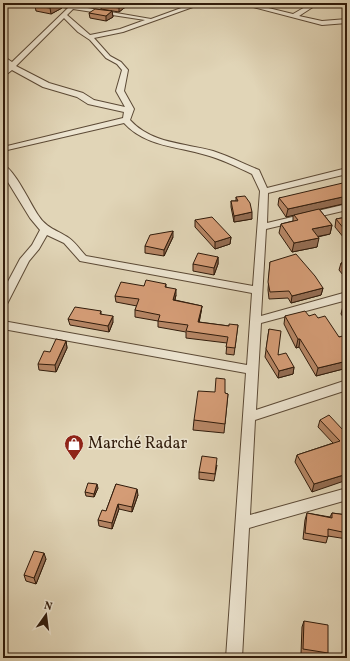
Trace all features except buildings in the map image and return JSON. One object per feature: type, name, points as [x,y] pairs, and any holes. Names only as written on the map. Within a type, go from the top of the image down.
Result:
[{"type":"street","points":[[3,8],[8,3]]},
{"type":"street","points":[[48,3],[74,5],[150,20]]},
{"type":"street","points":[[88,37],[121,31],[201,3]]},
{"type":"street","points":[[242,3],[322,23],[347,21]]},
{"type":"street","points":[[294,16],[316,3]]},
{"type":"street","points":[[3,75],[74,5]]},
{"type":"street","points":[[62,16],[69,18],[80,31],[108,57],[119,63],[125,70],[120,91],[128,101],[130,109],[126,120]]},
{"type":"street","points":[[3,58],[15,69],[46,85],[80,95],[91,102],[122,110],[130,109]]},
{"type":"street","points":[[3,149],[126,120]]},
{"type":"street","points":[[126,120],[139,133],[149,138],[212,153],[256,172],[264,191],[256,290],[256,321],[234,658]]},
{"type":"street","points":[[3,168],[13,181],[35,218],[45,230],[67,240],[83,259],[256,290]]},
{"type":"street","points":[[264,191],[347,171]]},
{"type":"street","points":[[262,227],[347,207]]},
{"type":"street","points":[[3,301],[25,258],[36,246],[45,230]]},
{"type":"street","points":[[256,321],[347,296]]},
{"type":"street","points":[[3,325],[253,370]]},
{"type":"street","points":[[250,417],[347,385]]},
{"type":"street","points":[[243,523],[347,494]]},
{"type":"place","name":"Marché Radar","points":[[74,461]]}]
